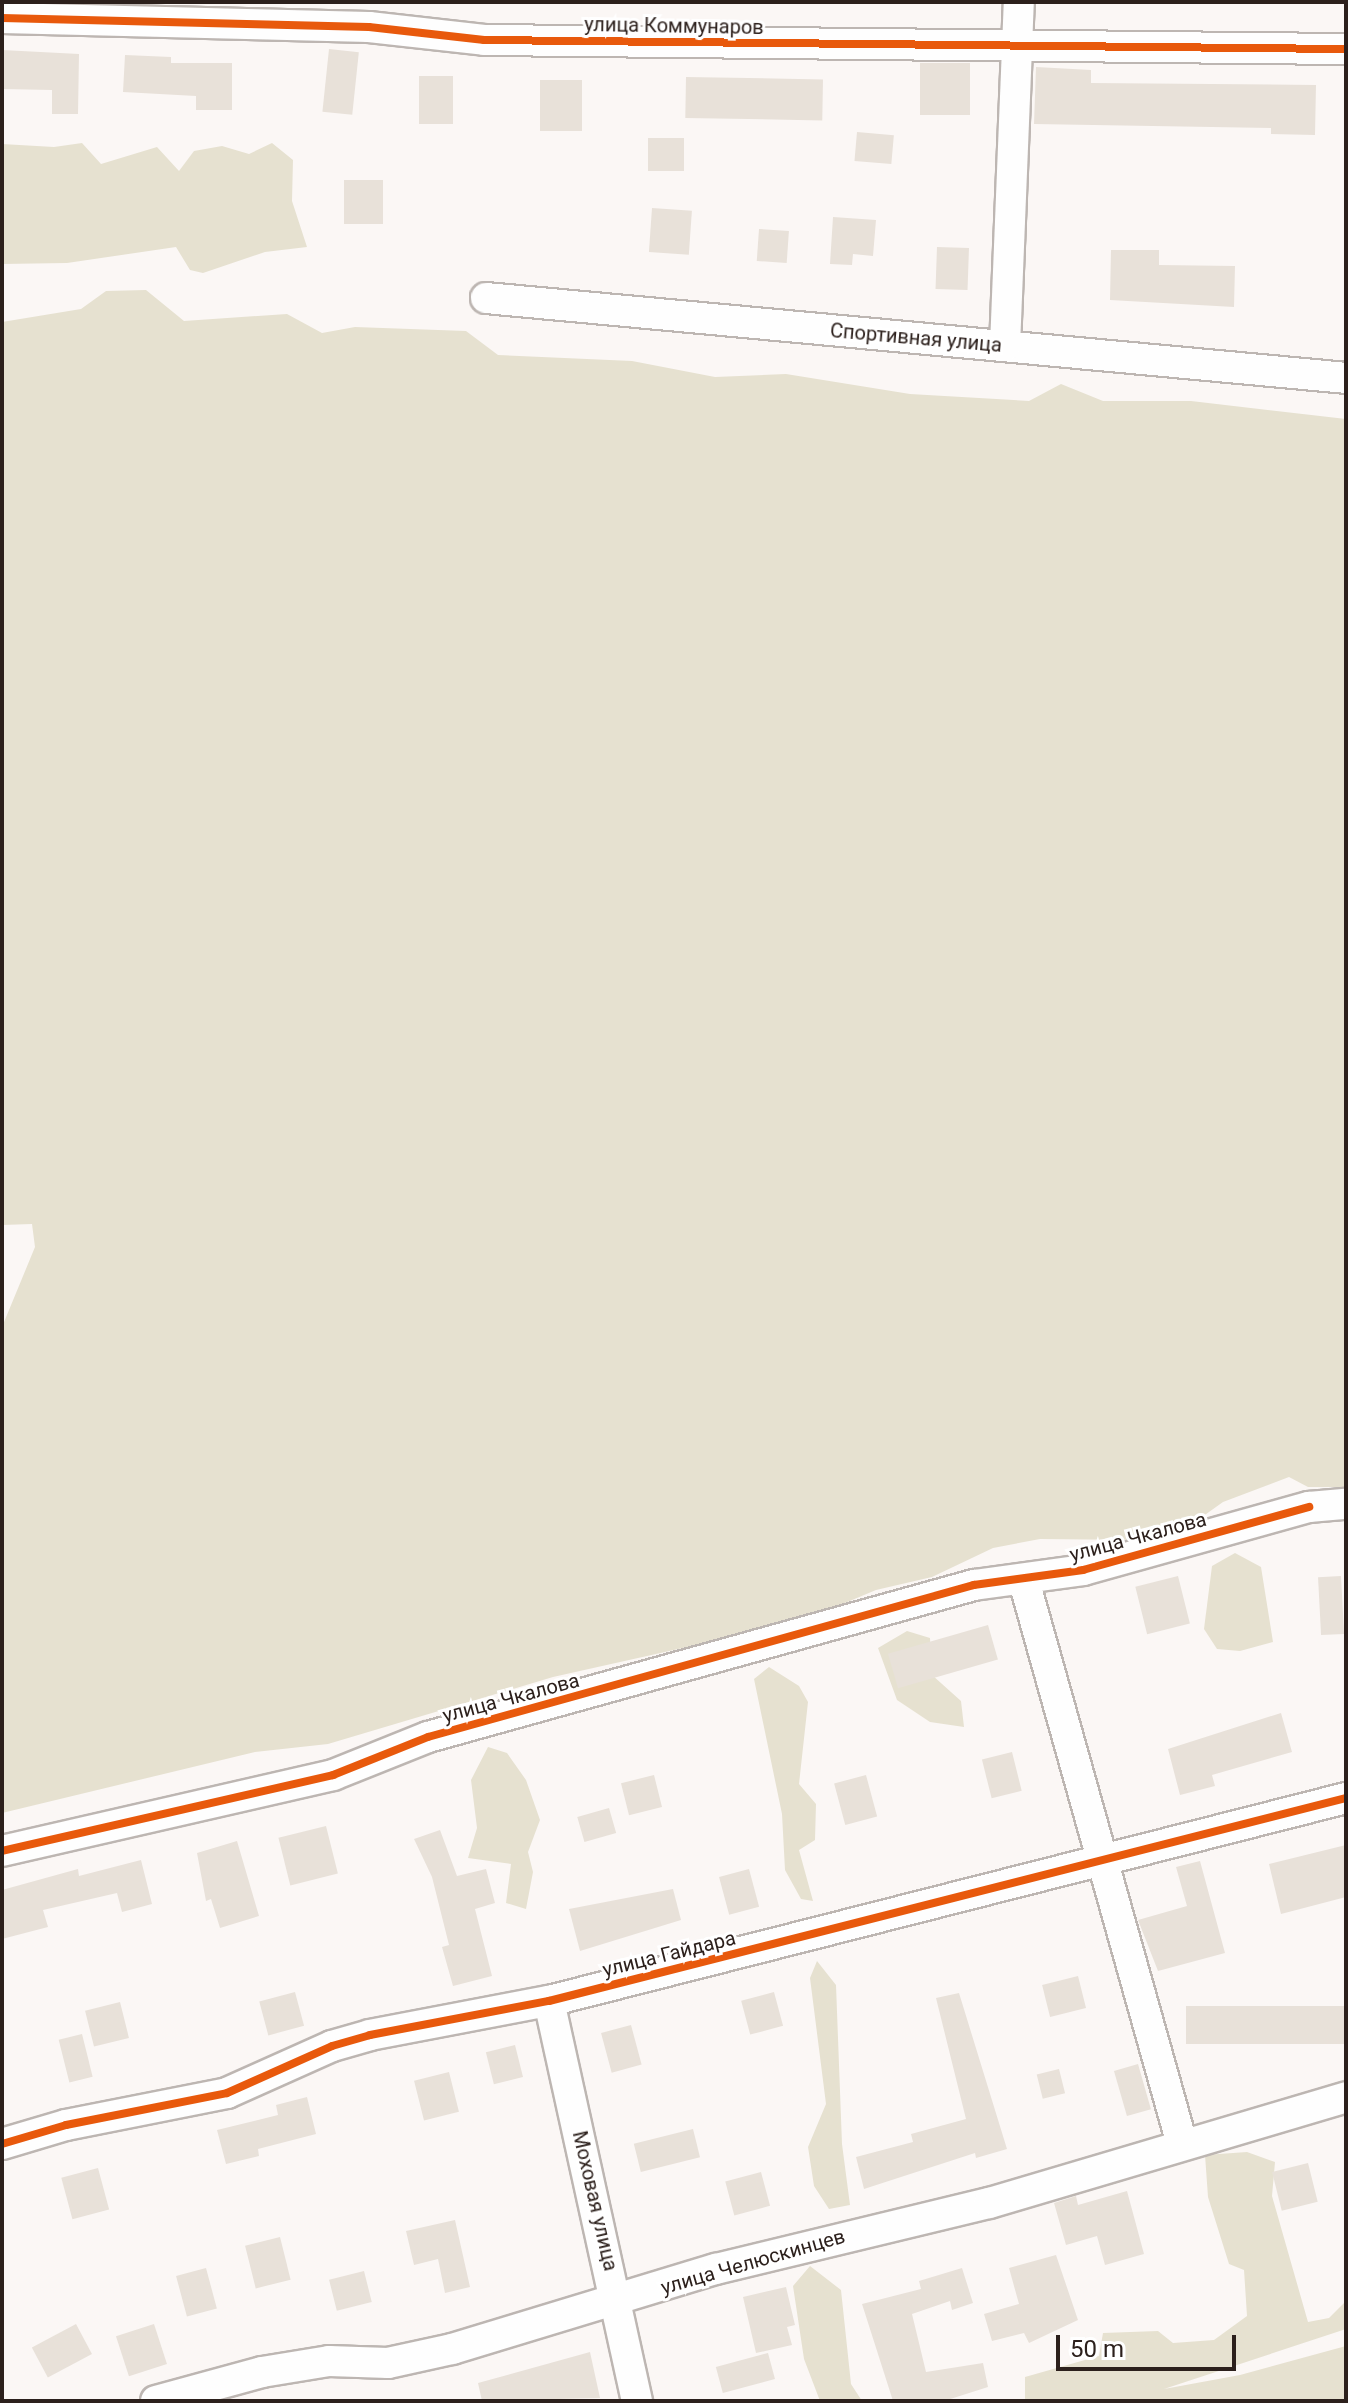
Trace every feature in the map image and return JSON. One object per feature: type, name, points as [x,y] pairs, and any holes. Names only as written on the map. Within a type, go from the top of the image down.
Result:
[{"type":"street","points":[[1005,346],[1019,2]]},
{"type":"street","name":"улица Коммунаров","points":[[2,18],[369,27],[484,40],[1346,49]]},
{"type":"street","name":"Спортивная улица","points":[[486,298],[1346,378]]},
{"type":"street","name":"улица Чкалова","points":[[2,1851],[333,1775],[428,1737],[799,1638],[974,1585],[1024,1581],[1083,1570],[1309,1507],[1346,1504]]},
{"type":"street","points":[[1024,1581],[1182,2144]]},
{"type":"street","name":"улица Гайдара","points":[[2,2144],[66,2125],[227,2093],[332,2046],[370,2035],[549,2001],[1105,1862],[1346,1798]]},
{"type":"street","name":"Моховая улица","points":[[549,2001],[618,2301],[637,2401]]},
{"type":"street","name":"улица Челюскинцев","points":[[156,2401],[329,2361],[388,2363],[618,2301],[716,2269],[989,2203],[1346,2097]]},
{"type":"shaded area","points":[[82,143],[101,164],[157,147],[179,171],[194,151],[222,146],[249,154],[272,143],[293,160],[292,201],[307,247],[265,252],[203,273],[190,270],[176,247],[67,263],[2,264],[2,144],[54,147]]},
{"type":"shaded area","points":[[146,290],[184,321],[287,314],[322,333],[355,327],[466,331],[498,355],[632,361],[715,377],[786,374],[910,394],[1029,401],[1061,384],[1103,401],[1191,401],[1346,419],[1346,1487],[1308,1487],[1289,1477],[1223,1502],[1188,1527],[1139,1540],[1040,1539],[993,1548],[932,1577],[876,1590],[766,1636],[723,1639],[553,1677],[328,1744],[255,1752],[2,1813],[2,1327],[35,1247],[32,1224],[2,1225],[2,322],[81,309],[106,291]]},
{"type":"shaded area","points":[[1235,1553],[1261,1567],[1273,1642],[1240,1651],[1217,1649],[1204,1629],[1212,1566]]},
{"type":"shaded area","points":[[907,1631],[930,1638],[932,1675],[961,1701],[964,1727],[930,1722],[897,1700],[878,1648]]},
{"type":"shaded area","points":[[769,1667],[799,1686],[808,1702],[799,1784],[816,1804],[815,1840],[799,1850],[813,1901],[801,1899],[785,1870],[782,1814],[754,1679]]},
{"type":"shaded area","points":[[488,1747],[507,1753],[526,1780],[540,1820],[528,1852],[533,1872],[526,1909],[506,1903],[511,1864],[468,1858],[477,1828],[471,1780]]},
{"type":"shaded area","points":[[817,1961],[836,1985],[842,2144],[850,2205],[829,2209],[814,2186],[808,2147],[826,2104],[810,1978]]},
{"type":"shaded area","points":[[1247,2152],[1275,2162],[1272,2196],[1308,2322],[1329,2318],[1346,2301],[1346,2329],[1164,2389],[1240,2375],[1346,2346],[1346,2401],[1025,2401],[1025,2377],[1099,2356],[1103,2333],[1158,2331],[1173,2343],[1214,2340],[1247,2316],[1244,2270],[1229,2264],[1208,2197],[1205,2155]]},
{"type":"shaded area","points":[[810,2266],[841,2290],[851,2384],[862,2401],[820,2401],[804,2359],[793,2286]]},
{"type":"building","points":[[329,49],[359,52],[352,115],[322,112]]},
{"type":"building","points":[[2,50],[79,54],[78,114],[52,114],[52,90],[2,89]]},
{"type":"building","points":[[125,55],[171,57],[171,63],[232,63],[232,110],[196,110],[196,96],[123,92]]},
{"type":"building","points":[[920,63],[970,63],[970,115],[920,115]]},
{"type":"building","points":[[1036,67],[1091,70],[1091,83],[1316,85],[1315,135],[1271,134],[1271,128],[1034,124]]},
{"type":"building","points":[[419,76],[453,76],[453,124],[419,124]]},
{"type":"building","points":[[686,77],[823,79],[822,120],[685,118]]},
{"type":"building","points":[[540,80],[582,80],[582,131],[540,131]]},
{"type":"building","points":[[857,132],[894,135],[891,164],[854,161]]},
{"type":"building","points":[[648,138],[684,138],[684,171],[648,171]]},
{"type":"building","points":[[344,180],[383,180],[383,224],[344,224]]},
{"type":"building","points":[[652,208],[692,211],[689,255],[649,252]]},
{"type":"building","points":[[833,217],[876,220],[873,256],[853,254],[852,265],[830,264]]},
{"type":"building","points":[[759,229],[789,231],[787,263],[757,261]]},
{"type":"building","points":[[937,247],[969,248],[968,290],[936,289]]},
{"type":"building","points":[[1111,250],[1159,250],[1159,265],[1235,266],[1234,307],[1110,300]]},
{"type":"building","points":[[1178,1576],[1190,1624],[1147,1634],[1135,1587]]},
{"type":"building","points":[[1341,1576],[1344,1634],[1321,1635],[1318,1577]]},
{"type":"building","points":[[988,1625],[998,1660],[898,1688],[888,1654]]},
{"type":"building","points":[[1281,1713],[1292,1752],[1212,1775],[1215,1786],[1180,1795],[1168,1749]]},
{"type":"building","points":[[1012,1752],[1022,1791],[992,1798],[982,1759]]},
{"type":"building","points":[[654,1775],[662,1807],[629,1815],[621,1783]]},
{"type":"building","points":[[866,1775],[877,1817],[845,1825],[834,1784]]},
{"type":"building","points":[[609,1808],[616,1833],[584,1842],[577,1817]]},
{"type":"building","points":[[326,1826],[338,1874],[290,1885],[278,1838]]},
{"type":"building","points":[[440,1830],[457,1876],[486,1869],[495,1903],[475,1909],[492,1976],[453,1986],[442,1947],[449,1945],[432,1877],[414,1839]]},
{"type":"building","points":[[237,1841],[259,1916],[220,1928],[211,1899],[206,1901],[197,1853]]},
{"type":"building","points":[[1346,1845],[1346,1897],[1281,1914],[1269,1864]]},
{"type":"building","points":[[141,1860],[152,1904],[122,1912],[117,1893],[43,1910],[48,1927],[2,1939],[2,1890],[78,1869],[79,1876]]},
{"type":"building","points":[[1200,1861],[1225,1953],[1158,1971],[1138,1920],[1187,1906],[1176,1867]]},
{"type":"building","points":[[749,1869],[759,1907],[729,1915],[719,1877]]},
{"type":"building","points":[[673,1889],[681,1920],[580,1951],[569,1909]]},
{"type":"building","points":[[1078,1976],[1086,2008],[1050,2017],[1042,1985]]},
{"type":"building","points":[[295,1992],[304,2026],[268,2035],[259,2002]]},
{"type":"building","points":[[774,1992],[783,2026],[750,2035],[741,2001]]},
{"type":"building","points":[[959,1993],[1007,2149],[976,2158],[975,2153],[864,2189],[856,2157],[913,2142],[911,2134],[966,2119],[936,1998]]},
{"type":"building","points":[[120,2002],[129,2038],[94,2047],[85,2011]]},
{"type":"building","points":[[1186,2006],[1346,2006],[1346,2044],[1186,2044]]},
{"type":"building","points":[[631,2025],[642,2065],[612,2073],[601,2033]]},
{"type":"building","points":[[82,2034],[93,2077],[69,2082],[59,2040]]},
{"type":"building","points":[[515,2045],[523,2077],[494,2084],[486,2052]]},
{"type":"building","points":[[1138,2064],[1151,2109],[1127,2116],[1114,2071]]},
{"type":"building","points":[[1059,2069],[1065,2093],[1043,2099],[1037,2075]]},
{"type":"building","points":[[449,2072],[459,2112],[424,2120],[414,2081]]},
{"type":"building","points":[[307,2097],[316,2134],[258,2149],[259,2156],[226,2164],[217,2130],[278,2115],[276,2105]]},
{"type":"building","points":[[693,2129],[700,2157],[641,2172],[634,2144]]},
{"type":"building","points":[[1308,2163],[1318,2202],[1282,2211],[1272,2172]]},
{"type":"building","points":[[98,2168],[109,2210],[72,2219],[61,2178]]},
{"type":"building","points":[[761,2172],[770,2206],[734,2215],[725,2182]]},
{"type":"building","points":[[1127,2191],[1144,2254],[1105,2265],[1097,2236],[1066,2245],[1054,2203],[1076,2196],[1078,2205]]},
{"type":"building","points":[[455,2220],[470,2287],[445,2293],[438,2259],[414,2265],[406,2231]]},
{"type":"building","points":[[280,2237],[291,2280],[256,2288],[245,2246]]},
{"type":"building","points":[[1056,2255],[1078,2320],[1029,2343],[1024,2333],[992,2341],[984,2314],[1019,2304],[1009,2268]]},
{"type":"building","points":[[206,2268],[217,2309],[187,2317],[176,2276]]},
{"type":"building","points":[[962,2268],[973,2303],[952,2310],[950,2301],[912,2314],[926,2372],[983,2363],[988,2387],[944,2401],[893,2401],[862,2304],[921,2289],[919,2281]]},
{"type":"building","points":[[364,2271],[372,2302],[337,2311],[329,2280]]},
{"type":"building","points":[[786,2287],[795,2325],[787,2327],[792,2345],[756,2353],[743,2297]]},
{"type":"building","points":[[76,2324],[92,2354],[48,2377],[32,2347]]},
{"type":"building","points":[[154,2324],[167,2364],[129,2376],[116,2336]]},
{"type":"building","points":[[590,2352],[600,2398],[482,2401],[478,2383]]},
{"type":"building","points":[[768,2353],[775,2379],[723,2393],[716,2367]]},
{"type":"cycle path","points":[[2,18],[369,27],[484,40],[1346,49]]},
{"type":"cycle path","points":[[2,1851],[333,1775],[428,1737],[974,1585],[1083,1570],[1309,1507]]},
{"type":"cycle path","points":[[2,2144],[66,2125],[227,2093],[332,2046],[370,2035],[549,2001],[1346,1798]]}]
